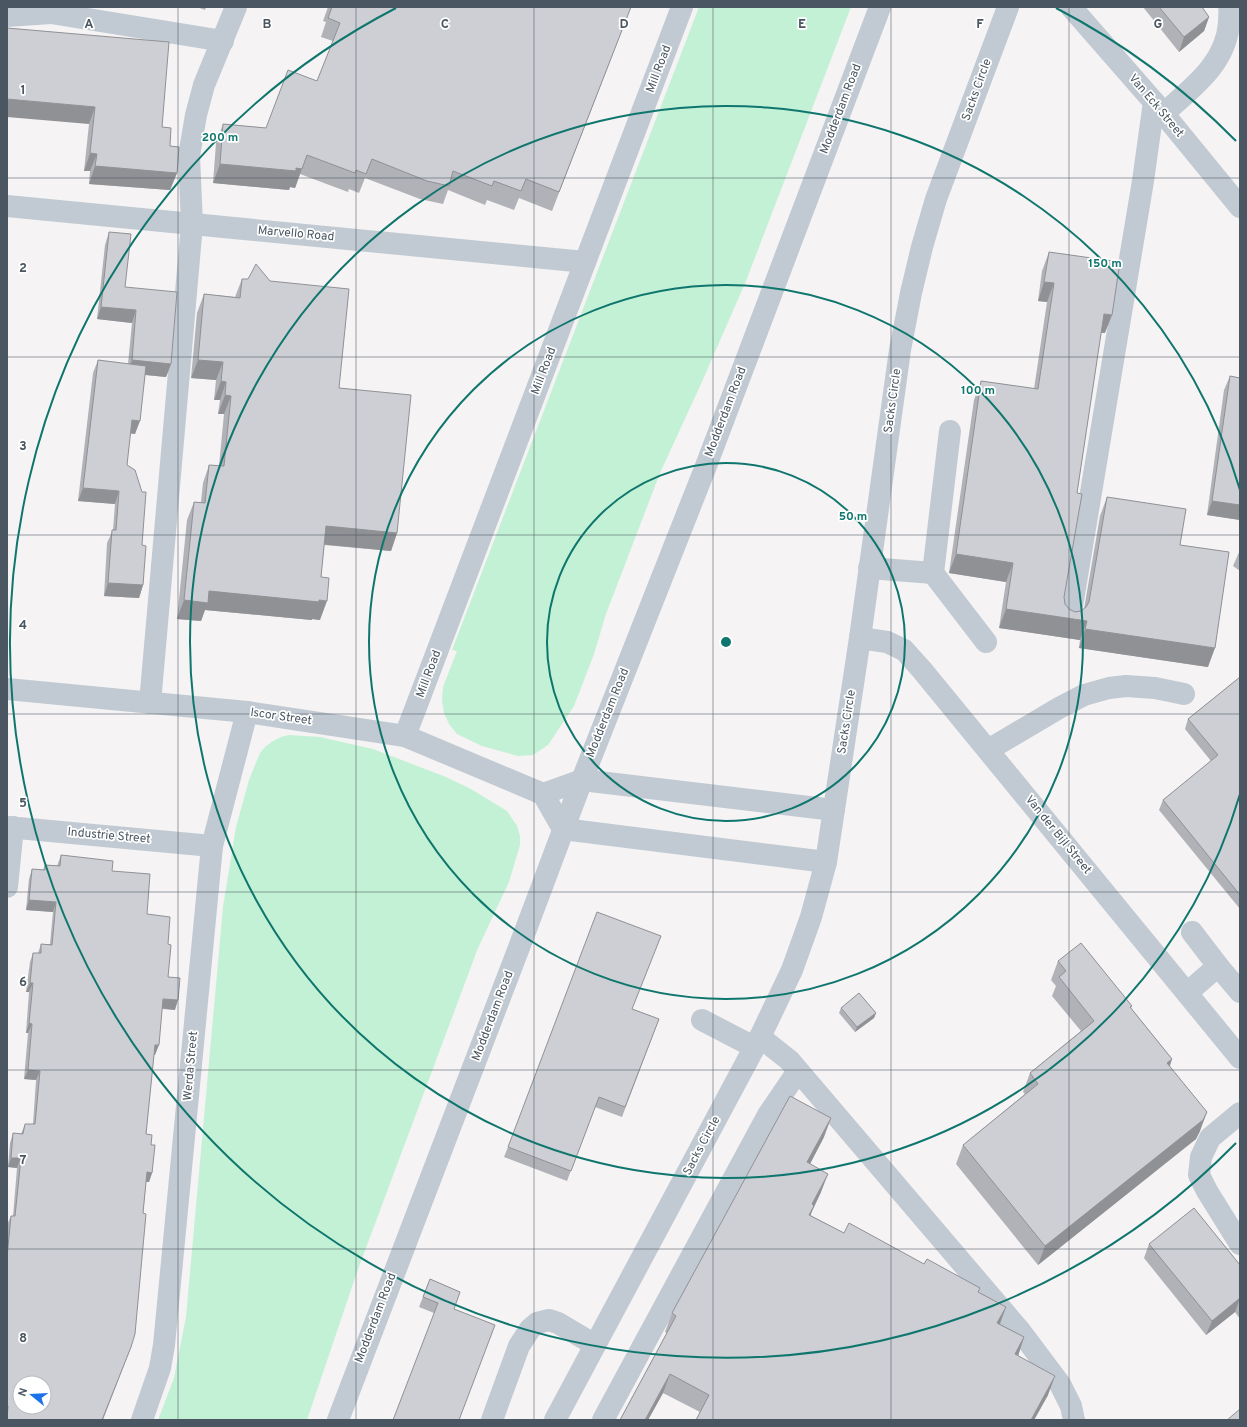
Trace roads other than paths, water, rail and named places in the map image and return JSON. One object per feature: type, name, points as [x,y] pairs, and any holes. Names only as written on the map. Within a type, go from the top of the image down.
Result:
[{"type":"street","points":[[150,703],[192,224],[189,156],[196,115],[204,85],[236,7]]},
{"type":"street","name":"Mill Road","points":[[405,736],[682,7]]},
{"type":"street","name":"Modderdam Road","points":[[338,1420],[563,828],[708,458],[880,7]]},
{"type":"street","name":"Sacks Circle","points":[[555,1420],[757,1042],[792,970],[811,917],[826,862],[860,638],[900,350],[911,292],[936,199],[1008,7]]},
{"type":"street","name":"Van Eck Street","points":[[1071,7],[1158,108],[1240,207]]},
{"type":"street","points":[[1070,618],[1143,181],[1158,108],[1197,84],[1217,60],[1224,47],[1228,31],[1229,7]]},
{"type":"street","points":[[7,16],[51,13],[223,41]]},
{"type":"street","name":"Marvello Road","points":[[7,206],[585,262]]},
{"type":"street","points":[[950,431],[933,573],[986,642]]},
{"type":"street","points":[[869,568],[933,573]]},
{"type":"street","name":"Van der Bijl Street","points":[[860,638],[887,642],[904,650],[988,750],[1240,1058]]},
{"type":"street","points":[[988,750],[1084,694],[1109,688],[1126,686],[1155,688],[1184,694]]},
{"type":"street","name":"Iscor Street","points":[[7,689],[247,712],[405,736],[543,794]]},
{"type":"street","name":"Werda Street","points":[[142,1420],[160,1368],[164,1345],[212,846],[247,712]]},
{"type":"street","points":[[826,862],[563,828],[543,794],[582,780],[834,810]]},
{"type":"street","points":[[7,887],[10,827]]},
{"type":"street","name":"Industrie Street","points":[[10,827],[212,846]]},
{"type":"street","points":[[1192,932],[1240,992]]},
{"type":"street","points":[[1187,993],[1218,966]]},
{"type":"street","points":[[702,1020],[757,1042],[789,1060],[1021,1332],[1060,1384],[1071,1406],[1074,1420]]},
{"type":"street","points":[[603,1420],[768,1115],[798,1071]]},
{"type":"street","points":[[1240,1114],[1210,1138],[1201,1157],[1199,1175],[1207,1191],[1240,1244]]},
{"type":"street","points":[[492,1420],[519,1346],[530,1329],[537,1323],[549,1320],[558,1323],[595,1345]]}]
